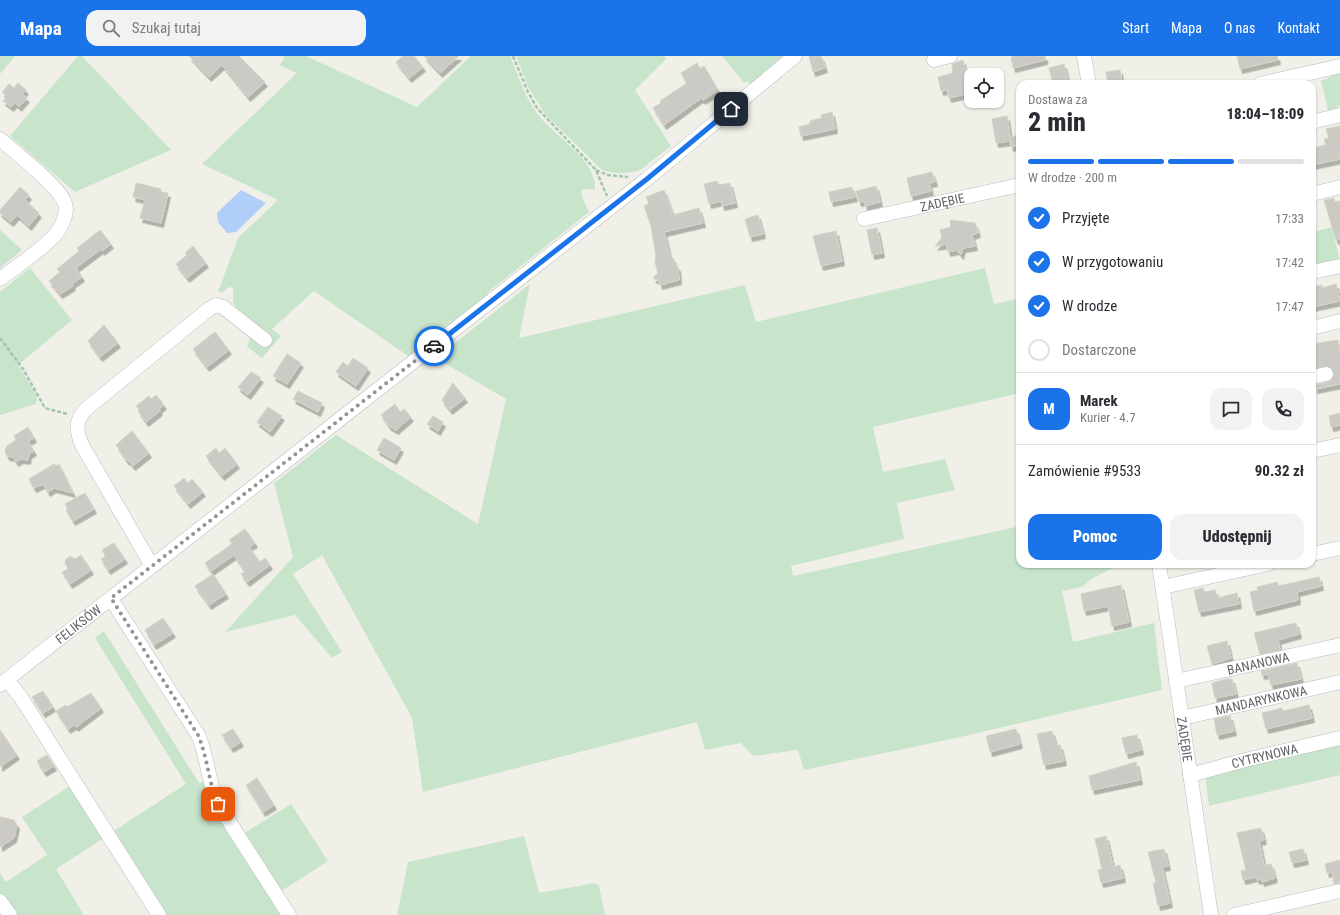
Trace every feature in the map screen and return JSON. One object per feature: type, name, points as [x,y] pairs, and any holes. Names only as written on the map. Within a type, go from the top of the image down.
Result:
[{"type":"street","name":"FELIKSÓW","points":[[4,682],[647,179],[795,56]]},
{"type":"street","points":[[934,60],[950,56]]},
{"type":"street","points":[[1084,56],[1088,80]]},
{"type":"street","points":[[1278,80],[1340,66]]},
{"type":"street","points":[[1316,121],[1340,115]]},
{"type":"street","points":[[0,139],[57,191],[64,201],[66,212],[62,224],[51,239],[0,279]]},
{"type":"street","name":"ZADĘBIE","points":[[864,219],[1016,186]]},
{"type":"street","points":[[1316,193],[1340,187]]},
{"type":"street","points":[[1316,271],[1340,266]]},
{"type":"street","points":[[152,566],[82,445],[77,430],[80,417],[86,409],[209,309],[216,305],[223,307],[265,340]]},
{"type":"street","points":[[1316,327],[1340,321]]},
{"type":"street","points":[[1316,376],[1326,374]]},
{"type":"street","points":[[1316,450],[1340,445]]},
{"type":"street","points":[[1316,553],[1340,548]]},
{"type":"street","name":"ZADĘBIE","points":[[1160,568],[1211,915]]},
{"type":"street","points":[[1163,587],[1250,568]]},
{"type":"street","points":[[111,598],[195,730],[206,753],[212,786],[218,804],[289,915]]},
{"type":"street","name":"BANANOWA","points":[[1176,680],[1340,645]]},
{"type":"street","points":[[4,682],[20,696],[159,915]]},
{"type":"street","name":"MANDARYNKOWA","points":[[1182,718],[1340,682]]},
{"type":"street","name":"CYTRYNOWA","points":[[1190,775],[1249,759],[1340,738]]},
{"type":"street","points":[[1234,915],[1340,891]]},
{"type":"street","points":[[0,901],[10,915]]},
{"type":"path","points":[[513,56],[528,92],[537,108],[596,170],[616,177],[637,176],[647,179]]},
{"type":"path","points":[[596,170],[604,191],[614,205]]},
{"type":"path","points":[[0,338],[24,369],[45,408],[69,414]]},
{"type":"green space","points":[[0,56],[15,56],[0,74]]},
{"type":"green space","points":[[78,56],[82,56],[171,150],[75,192],[10,136]]},
{"type":"green space","points":[[284,56],[306,56],[417,107],[471,56],[510,56],[534,109],[546,124],[583,159],[589,168],[594,179],[595,190],[585,189],[582,190],[581,194],[589,212],[487,293],[491,295],[411,358],[314,291],[272,329],[281,336],[262,358],[247,347],[250,338],[242,332],[246,334],[240,313],[233,302],[233,288],[229,287],[223,292],[218,292],[238,238],[278,200],[202,164],[297,73],[279,65],[283,61]]},
{"type":"green space","points":[[516,56],[664,56],[666,59],[635,90],[671,146],[640,170],[621,173],[602,170],[545,114],[528,87]]},
{"type":"green space","points":[[722,56],[783,56],[751,85],[747,81],[744,83]]},
{"type":"green space","points":[[1340,71],[1340,105],[1329,114],[1321,80],[1326,79]]},
{"type":"green space","points":[[1332,227],[1340,262],[1316,268],[1316,231]]},
{"type":"green space","points":[[0,230],[22,250],[0,268]]},
{"type":"green space","points":[[30,268],[72,320],[18,365],[36,394],[36,404],[0,415],[0,292]]},
{"type":"green space","points":[[985,268],[994,304],[1016,299],[1016,394],[873,427],[883,472],[945,459],[955,490],[897,503],[904,539],[791,566],[793,576],[1016,527],[1016,568],[1113,568],[1093,578],[1082,587],[1062,591],[1073,642],[1154,623],[1162,690],[956,738],[804,770],[798,750],[753,756],[741,743],[705,750],[697,722],[423,792],[412,718],[322,555],[293,574],[342,652],[332,658],[295,615],[226,632],[200,660],[293,557],[274,483],[336,435],[478,524],[506,399],[436,358],[530,284],[519,338],[745,285],[756,322]]},
{"type":"green space","points":[[104,631],[199,783],[207,779],[285,915],[165,915],[112,832],[186,784],[95,638]]},
{"type":"green space","points":[[1340,741],[1340,775],[1209,806],[1205,775]]},
{"type":"green space","points":[[70,786],[104,838],[56,869],[84,915],[15,915],[0,895],[0,873],[6,882],[47,855],[22,817]]},
{"type":"green space","points":[[291,804],[328,861],[280,892],[243,834]]},
{"type":"green space","points":[[524,836],[539,893],[595,883],[599,886],[605,915],[397,915],[408,862]]},
{"type":"water","points":[[241,190],[266,203],[236,232],[227,233],[218,222],[217,213]]},
{"type":"building","points":[[189,56],[239,56],[265,82],[248,97],[222,65],[209,77]]},
{"type":"building","points":[[403,56],[414,56],[423,67],[409,78],[396,62]]},
{"type":"building","points":[[424,56],[459,56],[440,73]]},
{"type":"building","points":[[809,56],[821,56],[825,68],[813,72]]},
{"type":"building","points":[[1045,56],[1045,60],[1013,68],[1011,57]]},
{"type":"building","points":[[1237,56],[1277,56],[1278,60],[1240,69]]},
{"type":"building","points":[[963,60],[965,68],[964,94],[949,98],[947,90],[941,91],[938,77],[953,73],[952,64]]},
{"type":"building","points":[[697,63],[700,69],[704,66],[718,90],[703,100],[701,98],[664,125],[653,108],[661,103],[660,101],[687,83],[681,73]]},
{"type":"building","points":[[1064,64],[1068,80],[1052,80],[1049,68]]},
{"type":"building","points":[[1120,70],[1121,80],[1107,80],[1106,72]]},
{"type":"building","points":[[18,83],[26,90],[22,94],[27,98],[19,107],[15,103],[11,107],[3,101],[7,96],[2,92],[9,84],[14,88]]},
{"type":"building","points":[[832,112],[835,129],[801,136],[799,127],[810,124],[810,121],[822,118],[821,115]]},
{"type":"building","points":[[1007,116],[1010,137],[1016,136],[1016,146],[1011,147],[1010,141],[996,143],[992,119]]},
{"type":"building","points":[[1340,126],[1340,159],[1316,164],[1316,147],[1326,145],[1324,139],[1329,138],[1326,129]]},
{"type":"building","points":[[932,172],[935,182],[929,183],[931,191],[911,196],[907,178]]},
{"type":"building","points":[[717,181],[719,185],[730,183],[735,203],[722,206],[721,201],[709,204],[704,184]]},
{"type":"building","points":[[136,183],[161,189],[161,192],[168,193],[161,223],[140,218],[145,200],[133,197]]},
{"type":"building","points":[[876,186],[880,202],[865,206],[864,201],[859,202],[856,191]]},
{"type":"building","points":[[20,187],[29,195],[25,200],[39,213],[29,226],[17,215],[11,222],[0,213],[0,210]]},
{"type":"building","points":[[852,187],[855,197],[831,202],[829,192]]},
{"type":"building","points":[[664,190],[673,215],[699,208],[703,223],[664,232],[669,253],[673,258],[675,265],[678,267],[679,280],[660,285],[659,281],[653,278],[658,273],[655,262],[656,256],[651,226],[644,206],[649,204],[646,197]]},
{"type":"building","points":[[1334,198],[1335,202],[1340,201],[1340,239],[1336,240],[1324,200]]},
{"type":"building","points":[[758,215],[763,234],[750,237],[745,219]]},
{"type":"building","points":[[950,220],[975,223],[978,233],[972,235],[975,246],[963,248],[961,255],[957,250],[948,252],[947,244],[935,246],[942,238],[940,230],[951,227]]},
{"type":"building","points":[[877,228],[882,253],[872,255],[867,230]]},
{"type":"building","points":[[100,230],[111,244],[102,251],[101,249],[76,268],[82,277],[72,284],[73,286],[60,294],[49,281],[60,272],[57,269],[79,251],[77,248]]},
{"type":"building","points":[[836,231],[842,261],[821,266],[813,236]]},
{"type":"building","points":[[193,246],[206,263],[187,278],[176,264],[187,255],[185,253]]},
{"type":"building","points":[[1336,284],[1340,301],[1316,306],[1316,286],[1322,285],[1322,288]]},
{"type":"building","points":[[104,325],[118,343],[100,357],[88,341]]},
{"type":"building","points":[[215,332],[229,350],[207,367],[193,349]]},
{"type":"building","points":[[1338,340],[1340,350],[1340,384],[1316,389],[1316,385],[1331,381],[1334,373],[1328,366],[1316,368],[1316,343]]},
{"type":"building","points":[[287,354],[301,363],[287,384],[273,376]]},
{"type":"building","points":[[353,358],[368,368],[356,386],[336,372],[343,362],[348,366]]},
{"type":"building","points":[[251,372],[261,378],[248,395],[238,387]]},
{"type":"building","points":[[453,383],[465,398],[450,410],[442,400]]},
{"type":"building","points":[[298,391],[322,403],[318,412],[293,399]]},
{"type":"building","points":[[156,395],[164,405],[159,409],[160,411],[146,422],[138,411],[140,410],[136,406],[149,396],[151,399]]},
{"type":"building","points":[[395,404],[400,412],[404,409],[411,417],[396,430],[389,426],[381,415]]},
{"type":"building","points":[[268,407],[282,416],[270,432],[257,422]]},
{"type":"building","points":[[1340,413],[1340,425],[1331,427],[1329,416]]},
{"type":"building","points":[[433,416],[443,422],[438,431],[427,424]]},
{"type":"building","points":[[28,427],[34,438],[28,441],[34,451],[29,454],[28,460],[21,459],[16,462],[13,457],[7,456],[5,451],[7,446],[16,440],[14,436]]},
{"type":"building","points":[[132,431],[149,453],[133,466],[128,460],[127,461],[116,445]]},
{"type":"building","points":[[384,438],[401,448],[394,460],[377,450]]},
{"type":"building","points":[[216,448],[219,453],[225,448],[237,464],[222,476],[206,456]]},
{"type":"building","points":[[54,464],[56,466],[59,464],[73,493],[54,488],[48,492],[43,484],[34,488],[29,479]]},
{"type":"building","points":[[184,478],[188,483],[192,479],[203,492],[188,504],[174,486]]},
{"type":"building","points":[[85,493],[94,509],[73,521],[66,510],[68,509],[65,504]]},
{"type":"building","points":[[245,529],[255,543],[249,547],[260,562],[265,558],[270,565],[247,582],[241,574],[245,572],[234,555],[211,571],[205,563],[232,544],[229,540]]},
{"type":"building","points":[[114,543],[125,559],[108,570],[101,559],[106,556],[102,550]]},
{"type":"building","points":[[81,555],[91,570],[70,584],[62,572],[68,569],[65,563],[66,559],[70,556],[75,559]]},
{"type":"building","points":[[213,574],[226,594],[209,605],[195,586]]},
{"type":"building","points":[[1319,577],[1321,586],[1297,592],[1298,600],[1254,611],[1250,592],[1258,590],[1257,587],[1278,582],[1278,586]]},
{"type":"building","points":[[1121,585],[1129,622],[1112,626],[1108,606],[1084,611],[1081,594]]},
{"type":"building","points":[[1203,588],[1204,592],[1215,590],[1217,598],[1237,593],[1239,604],[1199,612],[1194,590]]},
{"type":"building","points":[[163,618],[173,633],[154,645],[145,630]]},
{"type":"building","points":[[1296,623],[1299,634],[1278,640],[1280,650],[1260,654],[1254,633]]},
{"type":"building","points":[[1227,641],[1231,658],[1212,664],[1207,646]]},
{"type":"building","points":[[1297,663],[1301,679],[1271,685],[1268,674],[1262,675],[1261,671]]},
{"type":"building","points":[[1232,679],[1236,694],[1215,698],[1212,683]]},
{"type":"building","points":[[43,691],[53,707],[43,713],[32,697]]},
{"type":"building","points":[[91,693],[101,708],[76,727],[74,725],[68,729],[56,711],[66,705],[67,707]]},
{"type":"building","points":[[1309,705],[1312,718],[1266,729],[1262,713],[1282,708],[1283,711]]},
{"type":"building","points":[[1230,716],[1234,731],[1217,735],[1214,719]]},
{"type":"building","points":[[233,729],[241,742],[231,748],[222,735]]},
{"type":"building","points":[[1016,729],[1020,744],[990,752],[986,736]]},
{"type":"building","points":[[0,730],[17,755],[0,767]]},
{"type":"building","points":[[1052,731],[1056,746],[1060,745],[1064,761],[1044,765],[1037,734]]},
{"type":"building","points":[[1137,735],[1141,750],[1126,754],[1122,738]]},
{"type":"building","points":[[47,755],[54,766],[44,772],[37,761]]},
{"type":"building","points":[[1136,762],[1140,780],[1092,790],[1089,776]]},
{"type":"building","points":[[257,778],[274,805],[263,812],[246,785]]},
{"type":"building","points":[[0,817],[14,820],[17,825],[14,838],[0,847]]},
{"type":"building","points":[[1261,828],[1264,840],[1259,841],[1264,865],[1271,864],[1275,878],[1262,882],[1261,879],[1257,880],[1256,877],[1243,880],[1241,871],[1246,870],[1237,833]]},
{"type":"building","points":[[1106,836],[1113,867],[1120,865],[1123,878],[1101,883],[1098,870],[1102,869],[1095,839]]},
{"type":"building","points":[[1164,849],[1168,866],[1162,867],[1170,903],[1158,906],[1153,883],[1156,883],[1148,852]]},
{"type":"building","points":[[1303,849],[1306,860],[1292,863],[1289,852]]},
{"type":"building","points":[[1340,860],[1340,883],[1334,884],[1332,872],[1327,873],[1325,864]]},
{"type":"way so far","points":[[218,804],[212,786],[207,758],[198,735],[111,598],[434,346]]},
{"type":"route","points":[[434,346],[647,179],[731,109]]}]
